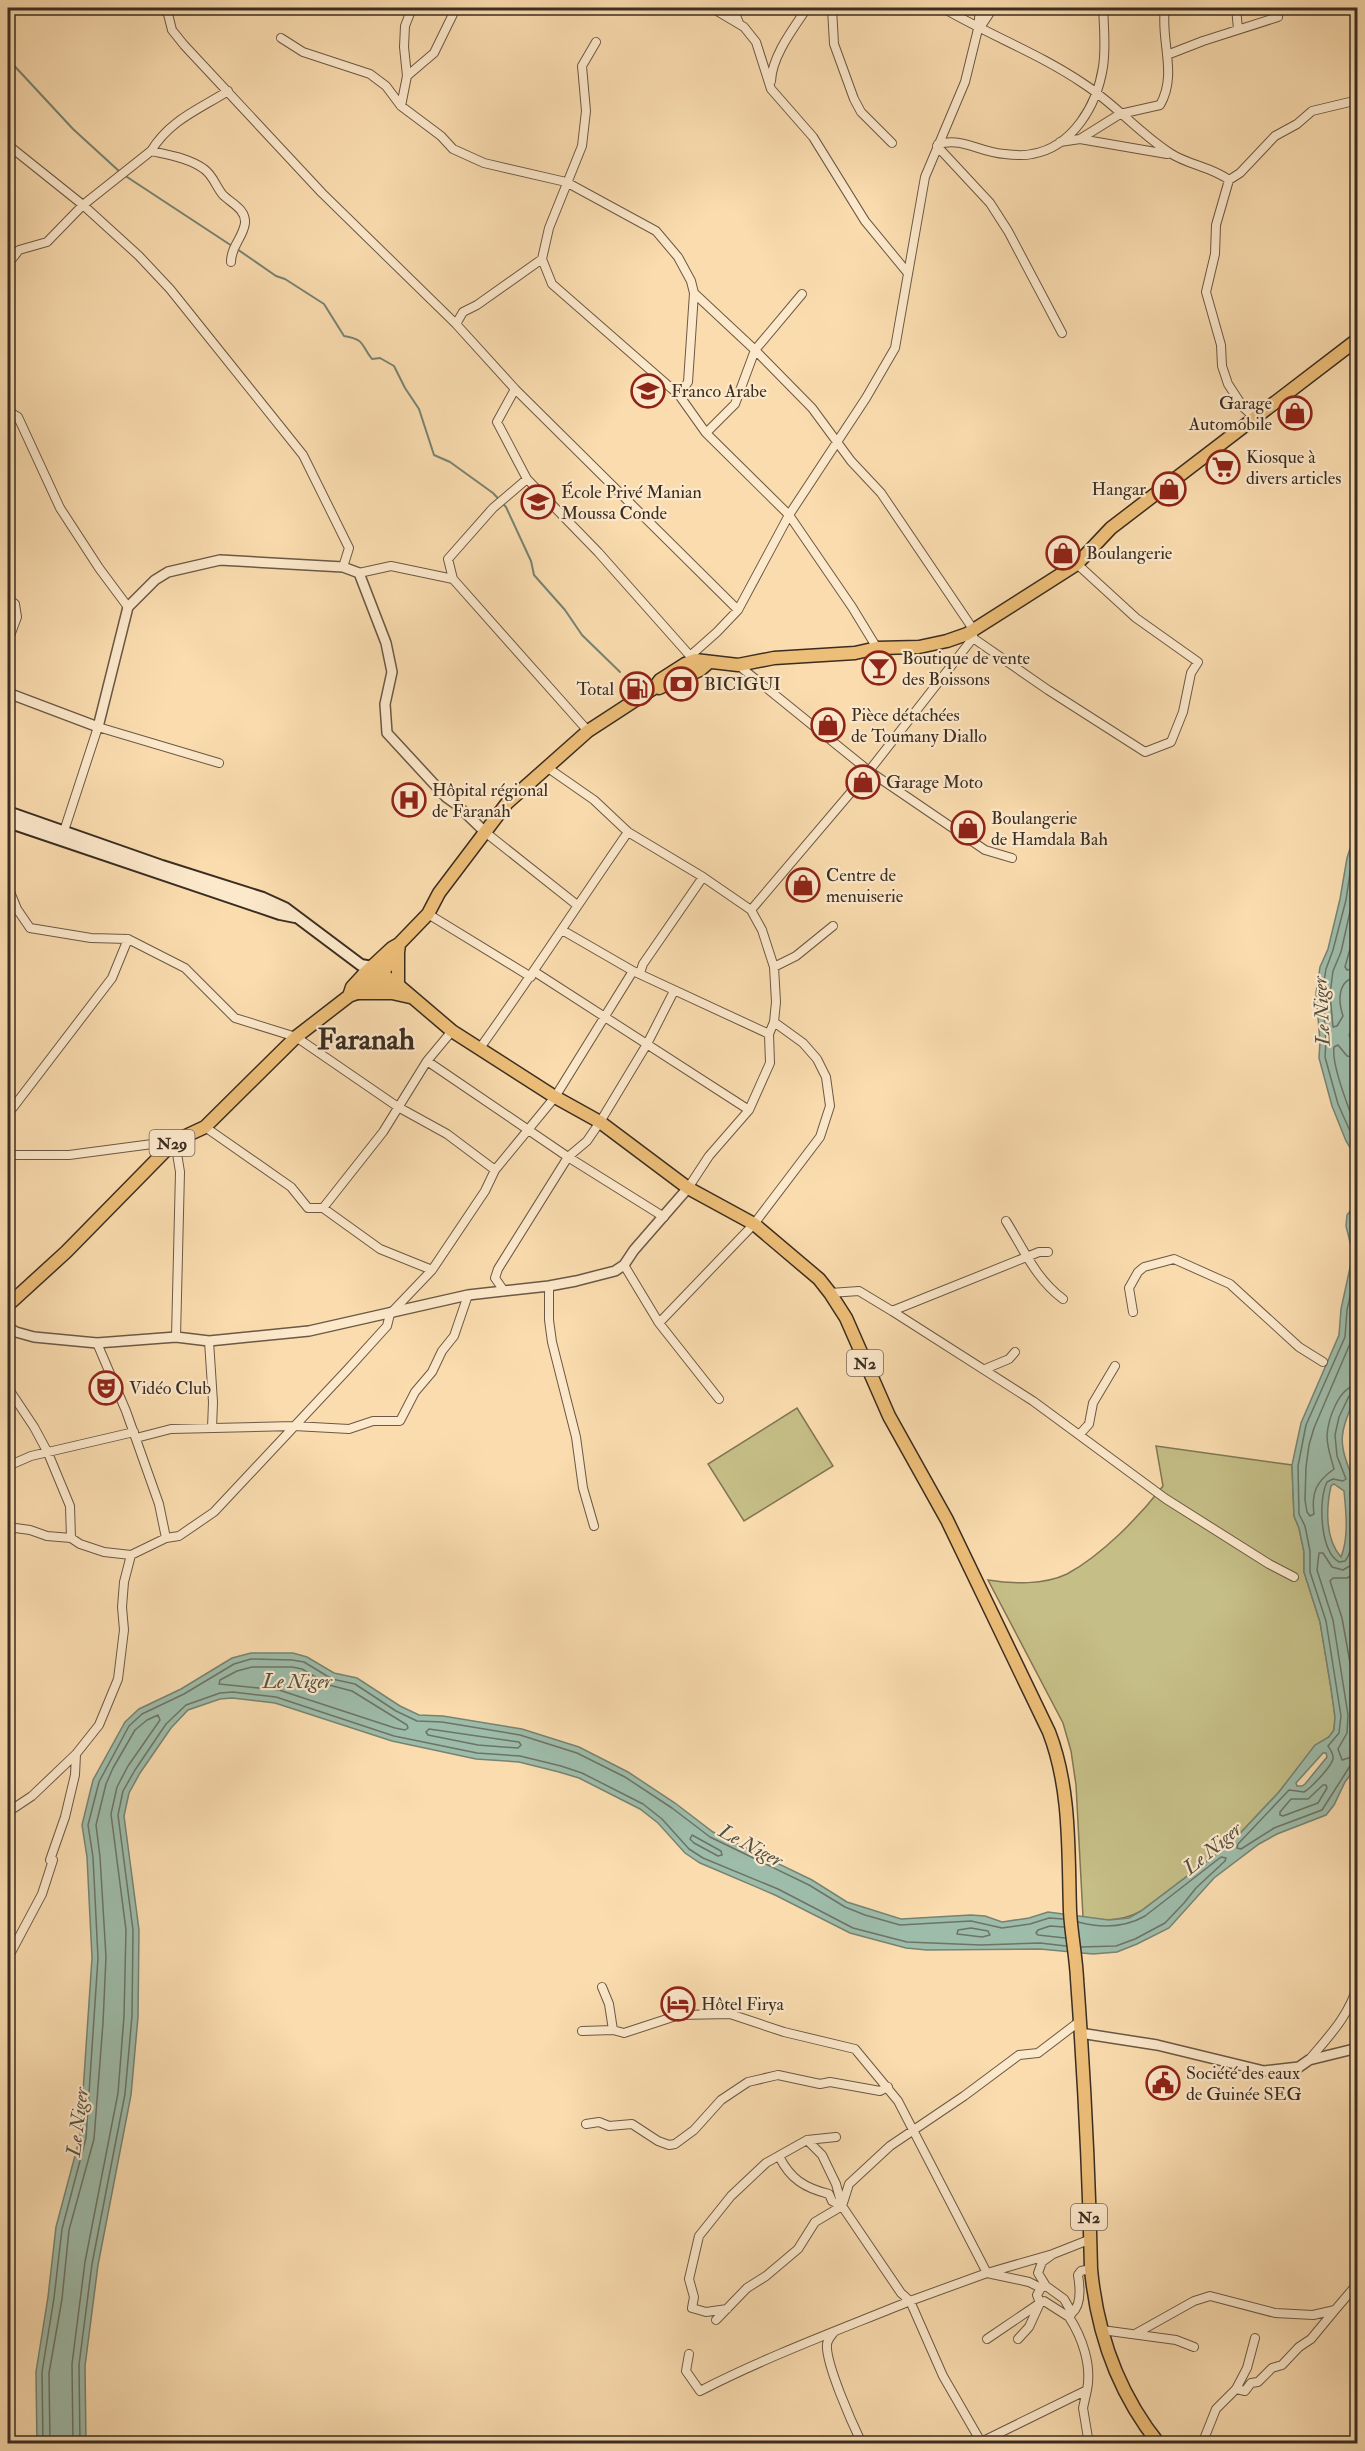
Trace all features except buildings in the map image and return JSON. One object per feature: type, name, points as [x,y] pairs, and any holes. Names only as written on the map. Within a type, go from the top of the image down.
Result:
[{"type":"main road","points":[[353,995],[371,972],[399,949],[428,914],[439,893],[507,803],[588,731],[654,688],[660,680],[685,664],[698,662],[738,664],[774,658],[855,653],[877,648],[919,647],[973,634],[1077,564],[1111,528],[1358,339]]},
{"type":"main road","points":[[8,812],[63,835]]},
{"type":"main road","points":[[8,822],[63,835],[263,898],[285,908],[371,972]]},
{"type":"main road","points":[[353,995],[395,989],[399,949]]},
{"type":"main road","name":"N2","points":[[371,972],[410,997],[452,1031],[555,1097],[600,1122],[688,1188],[753,1224],[819,1279],[846,1318],[889,1416],[946,1520],[1055,1747],[1063,1782],[1071,1862],[1070,1911],[1077,1976],[1091,2269],[1096,2314],[1119,2382],[1139,2417],[1159,2444]]},
{"type":"main road","name":"N29","points":[[8,1305],[66,1252],[174,1141],[206,1127],[296,1038],[353,995]]},
{"type":"street","points":[[162,8],[168,14],[172,30],[322,193],[456,324],[515,388],[738,610]]},
{"type":"street","points":[[401,106],[407,76],[404,47],[405,26],[412,8]]},
{"type":"street","points":[[407,76],[434,53],[456,8]]},
{"type":"street","points":[[712,8],[739,22]]},
{"type":"street","points":[[733,8],[739,22],[756,42],[771,89],[813,137],[865,221],[907,272]]},
{"type":"street","points":[[771,89],[772,70],[807,8]]},
{"type":"street","points":[[832,8],[834,44],[854,99],[861,112],[892,143]]},
{"type":"street","points":[[943,8],[978,29],[1045,61],[1096,92],[1147,138],[1173,155],[1229,180]]},
{"type":"street","points":[[515,388],[497,422],[527,479],[598,552],[698,662],[717,632],[738,610],[789,515],[866,398],[895,348],[925,177],[965,82],[978,29],[980,8]]},
{"type":"street","points":[[978,29],[993,8]]},
{"type":"street","points":[[1060,142],[1084,121],[1096,92],[1105,48],[1103,8]]},
{"type":"street","points":[[1080,139],[1120,114],[1160,105],[1165,97],[1170,75],[1165,8]]},
{"type":"street","points":[[1236,8],[1238,29]]},
{"type":"street","points":[[1167,55],[1278,17]]},
{"type":"street","points":[[281,38],[303,52],[370,74],[386,86],[401,106],[441,136],[453,149],[484,164],[566,182],[656,231],[678,257],[694,293],[812,408],[851,461],[881,493],[973,634],[1048,690],[1145,752],[1171,742],[1183,711],[1191,673],[1198,662],[1136,618],[1077,564]]},
{"type":"street","points":[[596,42],[582,64],[586,111],[582,146],[549,228],[542,258],[552,284],[679,395],[706,433],[789,515],[877,648]]},
{"type":"street","points":[[8,264],[20,250],[47,242],[83,205],[151,151],[161,134],[183,117],[228,91]]},
{"type":"street","points":[[1256,419],[1243,407],[1228,384],[1222,366],[1221,345],[1206,291],[1215,254],[1216,225],[1229,180],[1239,173],[1275,136],[1297,124],[1312,111],[1358,100]]},
{"type":"street","points":[[938,145],[952,141],[1003,154],[1033,154],[1060,142],[1080,139],[1173,155]]},
{"type":"street","points":[[938,145],[990,203],[1008,231],[1062,333]]},
{"type":"street","points":[[8,146],[83,205],[139,256],[170,289],[303,455],[349,548],[343,567]]},
{"type":"street","points":[[151,151],[178,157],[204,169],[215,181],[221,194],[242,210],[245,221],[240,237],[231,250],[231,261]]},
{"type":"street","points":[[456,324],[463,312],[477,305],[542,258]]},
{"type":"street","points":[[679,395],[688,382],[694,293]]},
{"type":"street","points":[[706,433],[735,404],[755,350],[802,294]]},
{"type":"street","points":[[8,411],[18,417],[60,508],[99,568],[128,607]]},
{"type":"street","points":[[527,479],[499,502],[448,559],[453,579],[588,731]]},
{"type":"street","points":[[63,835],[98,727],[128,607],[155,580],[168,572],[220,560],[343,567],[359,573],[391,566],[453,579]]},
{"type":"street","points":[[359,573],[386,643],[392,672],[385,704],[387,732],[446,797],[485,832],[577,904]]},
{"type":"street","points":[[8,598],[15,604],[17,617],[8,641]]},
{"type":"street","points":[[751,910],[869,771],[973,634]]},
{"type":"street","points":[[738,664],[869,771],[986,850],[1012,858]]},
{"type":"street","points":[[8,693],[98,727],[219,764]]},
{"type":"street","points":[[8,1327],[34,1337],[97,1343],[176,1337],[209,1341],[309,1331],[468,1295],[549,1286],[615,1271],[624,1265],[634,1250],[688,1188],[709,1156],[749,1110],[770,1063],[769,1034],[774,1022],[774,967],[762,930],[751,910],[703,877],[628,832],[594,800],[548,768]]},
{"type":"street","points":[[480,1048],[533,975],[577,904],[628,832]]},
{"type":"street","points":[[8,1527],[30,1530],[47,1536],[71,1538],[80,1544],[104,1552],[131,1555],[166,1539],[179,1536],[214,1512],[387,1326],[390,1314],[432,1270],[485,1191],[495,1170],[555,1097],[606,1016],[703,877]]},
{"type":"street","points":[[8,886],[16,909],[30,928],[91,938],[128,939],[185,968],[235,1018],[296,1038],[398,1107],[447,1134],[495,1170]]},
{"type":"street","points":[[428,914],[606,1016],[749,1110]]},
{"type":"street","points":[[774,967],[796,956],[833,926]]},
{"type":"street","points":[[562,930],[636,972],[769,1034]]},
{"type":"street","points":[[8,1114],[112,978],[128,939]]},
{"type":"street","points":[[504,1291],[495,1278],[498,1269],[568,1157],[587,1141],[600,1122],[647,1044],[674,991]]},
{"type":"street","points":[[658,1323],[753,1224],[819,1137],[830,1106],[826,1077],[817,1059],[803,1043],[774,1022]]},
{"type":"street","points":[[323,1208],[383,1132],[428,1061],[452,1031]]},
{"type":"street","points":[[428,1061],[568,1157],[664,1217]]},
{"type":"street","points":[[206,1127],[291,1187],[308,1208],[323,1208],[380,1249],[432,1270]]},
{"type":"street","points":[[8,1155],[69,1155],[174,1141],[180,1172],[176,1337]]},
{"type":"street","points":[[1006,1221],[1048,1287],[1063,1299]]},
{"type":"street","points":[[892,1311],[1029,1258],[1039,1252],[1048,1252]]},
{"type":"street","points":[[1133,1312],[1129,1288],[1138,1272],[1144,1267],[1174,1259],[1230,1284],[1299,1347],[1323,1362]]},
{"type":"street","points":[[624,1265],[658,1323],[719,1399]]},
{"type":"street","points":[[549,1286],[549,1320],[552,1342],[576,1437],[584,1488],[594,1526]]},
{"type":"street","points":[[830,1293],[859,1291],[892,1311],[985,1369],[1080,1434],[1166,1499],[1294,1577]]},
{"type":"street","points":[[8,1466],[31,1456],[88,1442],[171,1429],[294,1426],[349,1429],[373,1421],[400,1421],[415,1392],[432,1372],[442,1351],[454,1336],[468,1295]]},
{"type":"street","points":[[209,1341],[213,1401],[212,1428]]},
{"type":"street","points":[[97,1343],[135,1435],[159,1504],[166,1539]]},
{"type":"street","points":[[985,1369],[1009,1359],[1015,1352]]},
{"type":"street","points":[[1080,1434],[1089,1424],[1093,1403],[1115,1366]]},
{"type":"street","points":[[8,1388],[48,1453],[70,1506],[71,1538]]},
{"type":"street","points":[[8,1812],[32,1796],[76,1754],[99,1725],[118,1679],[124,1630],[122,1607],[124,1582],[131,1555]]},
{"type":"street","points":[[8,1958],[42,1894],[53,1860],[50,1860],[66,1817],[75,1775],[76,1754]]},
{"type":"street","points":[[1309,2061],[1338,2027],[1350,2006],[1358,1984]]},
{"type":"street","points":[[602,1987],[609,2004],[613,2030]]},
{"type":"street","points":[[582,2031],[613,2030],[624,2033],[679,2015],[730,2014],[784,2032],[855,2049],[888,2087],[914,2128],[987,2273]]},
{"type":"street","points":[[716,2320],[747,2288],[766,2276],[798,2249],[815,2222],[842,2206],[849,2184],[890,2146],[1019,2055],[1038,2052],[1080,2027],[1264,2071],[1288,2070],[1309,2061],[1358,2048]]},
{"type":"street","points":[[586,2124],[599,2122],[609,2126],[633,2124],[658,2141],[675,2144],[694,2130],[721,2100],[748,2082],[778,2075],[820,2084],[830,2082],[880,2091],[888,2087]]},
{"type":"street","points":[[727,2309],[706,2312],[692,2308],[694,2297],[689,2279],[699,2236],[731,2196],[766,2163],[807,2140],[836,2137]]},
{"type":"street","points":[[807,2140],[822,2155],[836,2184],[842,2206],[902,2293],[910,2301],[943,2376],[979,2443],[1087,2390]]},
{"type":"street","points":[[779,2156],[786,2171],[797,2182],[813,2190],[829,2194],[832,2201],[842,2206]]},
{"type":"street","points":[[689,2354],[686,2371],[700,2391],[742,2369],[910,2301],[987,2273],[1053,2254],[1090,2239]]},
{"type":"street","points":[[1044,2287],[1038,2273],[1042,2262],[1053,2254]]},
{"type":"street","points":[[1070,2315],[1077,2307],[1080,2290],[1078,2275],[1081,2271],[1091,2269]]},
{"type":"street","points":[[987,2273],[1029,2282],[1044,2287],[1065,2299],[1080,2334],[1087,2363],[1087,2390],[1083,2408],[1089,2444]]},
{"type":"street","points":[[1236,2389],[1245,2391],[1251,2383],[1258,2382],[1272,2368],[1282,2365],[1299,2347],[1311,2339],[1358,2283]]},
{"type":"street","points":[[1018,2339],[1029,2327],[1040,2302],[1037,2295],[1044,2287]]},
{"type":"street","points":[[1135,2334],[1194,2301],[1210,2296],[1275,2313],[1312,2315],[1335,2310]]},
{"type":"street","points":[[987,2339],[1040,2302],[1044,2301],[1070,2315]]},
{"type":"street","points":[[1102,2330],[1176,2340],[1194,2347]]},
{"type":"street","points":[[834,2332],[827,2342],[828,2356],[835,2381],[862,2444]]},
{"type":"street","points":[[1202,2444],[1216,2409],[1236,2389],[1247,2368],[1255,2338]]},
{"type":"shaded area","points":[[797,1408],[833,1466],[744,1521],[708,1464]]},
{"type":"shaded area","points":[[1156,1446],[1292,1465],[1294,1516],[1304,1552],[1304,1572],[1320,1622],[1335,1717],[1334,1730],[1329,1737],[1315,1746],[1279,1792],[1231,1843],[1141,1911],[1120,1919],[1098,1920],[1083,1917],[1076,1785],[1071,1751],[1063,1723],[988,1580],[1017,1583],[1058,1578],[1093,1557],[1143,1510],[1163,1486]]},
{"type":"water","name":"Le Niger","points":[[1357,827],[1358,983],[1354,998],[1358,1031],[1353,1026],[1349,1035],[1352,1042],[1357,1045],[1357,1183],[1351,1149],[1332,1106],[1319,1058],[1316,993],[1320,967],[1328,949],[1347,858]]},
{"type":"water","name":"Le Niger","points":[[1357,1202],[1357,1393],[1346,1421],[1342,1440],[1356,1487],[1357,1766],[1326,1815],[1277,1834],[1259,1844],[1214,1878],[1169,1928],[1137,1944],[1117,1952],[1093,1954],[1040,1949],[927,1950],[906,1948],[850,1933],[775,1895],[700,1863],[685,1853],[658,1823],[640,1809],[579,1778],[519,1762],[476,1759],[392,1741],[275,1703],[232,1698],[220,1699],[188,1710],[171,1728],[140,1773],[129,1793],[124,1816],[139,1930],[138,2017],[131,2095],[98,2265],[85,2366],[86,2443],[37,2444],[36,2372],[56,2227],[80,2137],[92,1958],[87,1857],[82,1825],[93,1780],[125,1722],[139,1709],[181,1689],[232,1658],[251,1653],[293,1653],[307,1657],[334,1673],[357,1678],[400,1706],[419,1715],[443,1716],[522,1729],[579,1747],[628,1772],[713,1832],[812,1880],[847,1902],[901,1919],[971,1915],[985,1916],[1002,1922],[1029,1918],[1048,1912],[1109,1920],[1129,1918],[1231,1843],[1279,1792],[1315,1745],[1329,1737],[1334,1730],[1335,1717],[1320,1622],[1304,1572],[1304,1552],[1294,1516],[1292,1465],[1301,1423],[1339,1335],[1341,1309],[1353,1254],[1346,1226],[1347,1215]],"holes":[[[1334,1484],[1344,1491],[1345,1499],[1346,1533],[1341,1557],[1332,1541],[1328,1523],[1329,1495],[1331,1486]],[[1323,1753],[1326,1753],[1327,1757],[1305,1784],[1297,1786],[1296,1783]]]},
{"type":"waterway","points":[[8,59],[73,129],[120,172]]},
{"type":"waterway","points":[[124,175],[232,246]]},
{"type":"waterway","points":[[237,249],[276,276],[285,279],[324,304],[344,336],[362,343],[372,359],[380,358],[394,366],[419,409],[434,455],[450,462],[493,493],[506,507],[531,561],[534,575],[565,610],[582,635],[620,672]]},
{"type":"place","name":"Franco Arabe","points":[[648,391]]},
{"type":"place","name":"Garage Automobile","points":[[1295,413]]},
{"type":"place","name":"Kiosque à divers articles","points":[[1223,467]]},
{"type":"place","name":"Hangar","points":[[1169,489]]},
{"type":"place","name":"École Privé Manian Moussa Conde","points":[[538,502]]},
{"type":"place","name":"Boulangerie","points":[[1063,553]]},
{"type":"place","name":"Boutique de vente des Boissons","points":[[879,668]]},
{"type":"place","name":"BICIGUI","points":[[681,684]]},
{"type":"place","name":"Total","points":[[637,689]]},
{"type":"place","name":"Pièce détachées de Toumany Diallo","points":[[828,725]]},
{"type":"place","name":"Garage Moto","points":[[863,782]]},
{"type":"place","name":"Hôpital régional de Faranah","points":[[409,800]]},
{"type":"place","name":"Boulangerie de Hamdala Bah","points":[[968,828]]},
{"type":"place","name":"Centre de menuiserie","points":[[803,885]]},
{"type":"place","name":"Vidéo Club","points":[[106,1388]]},
{"type":"place","name":"Hôtel Firya","points":[[678,2004]]},
{"type":"place","name":"Société des eaux de Guinée SEG","points":[[1163,2083]]},
{"type":"district","name":"Faranah","points":[[366,1039]]}]
